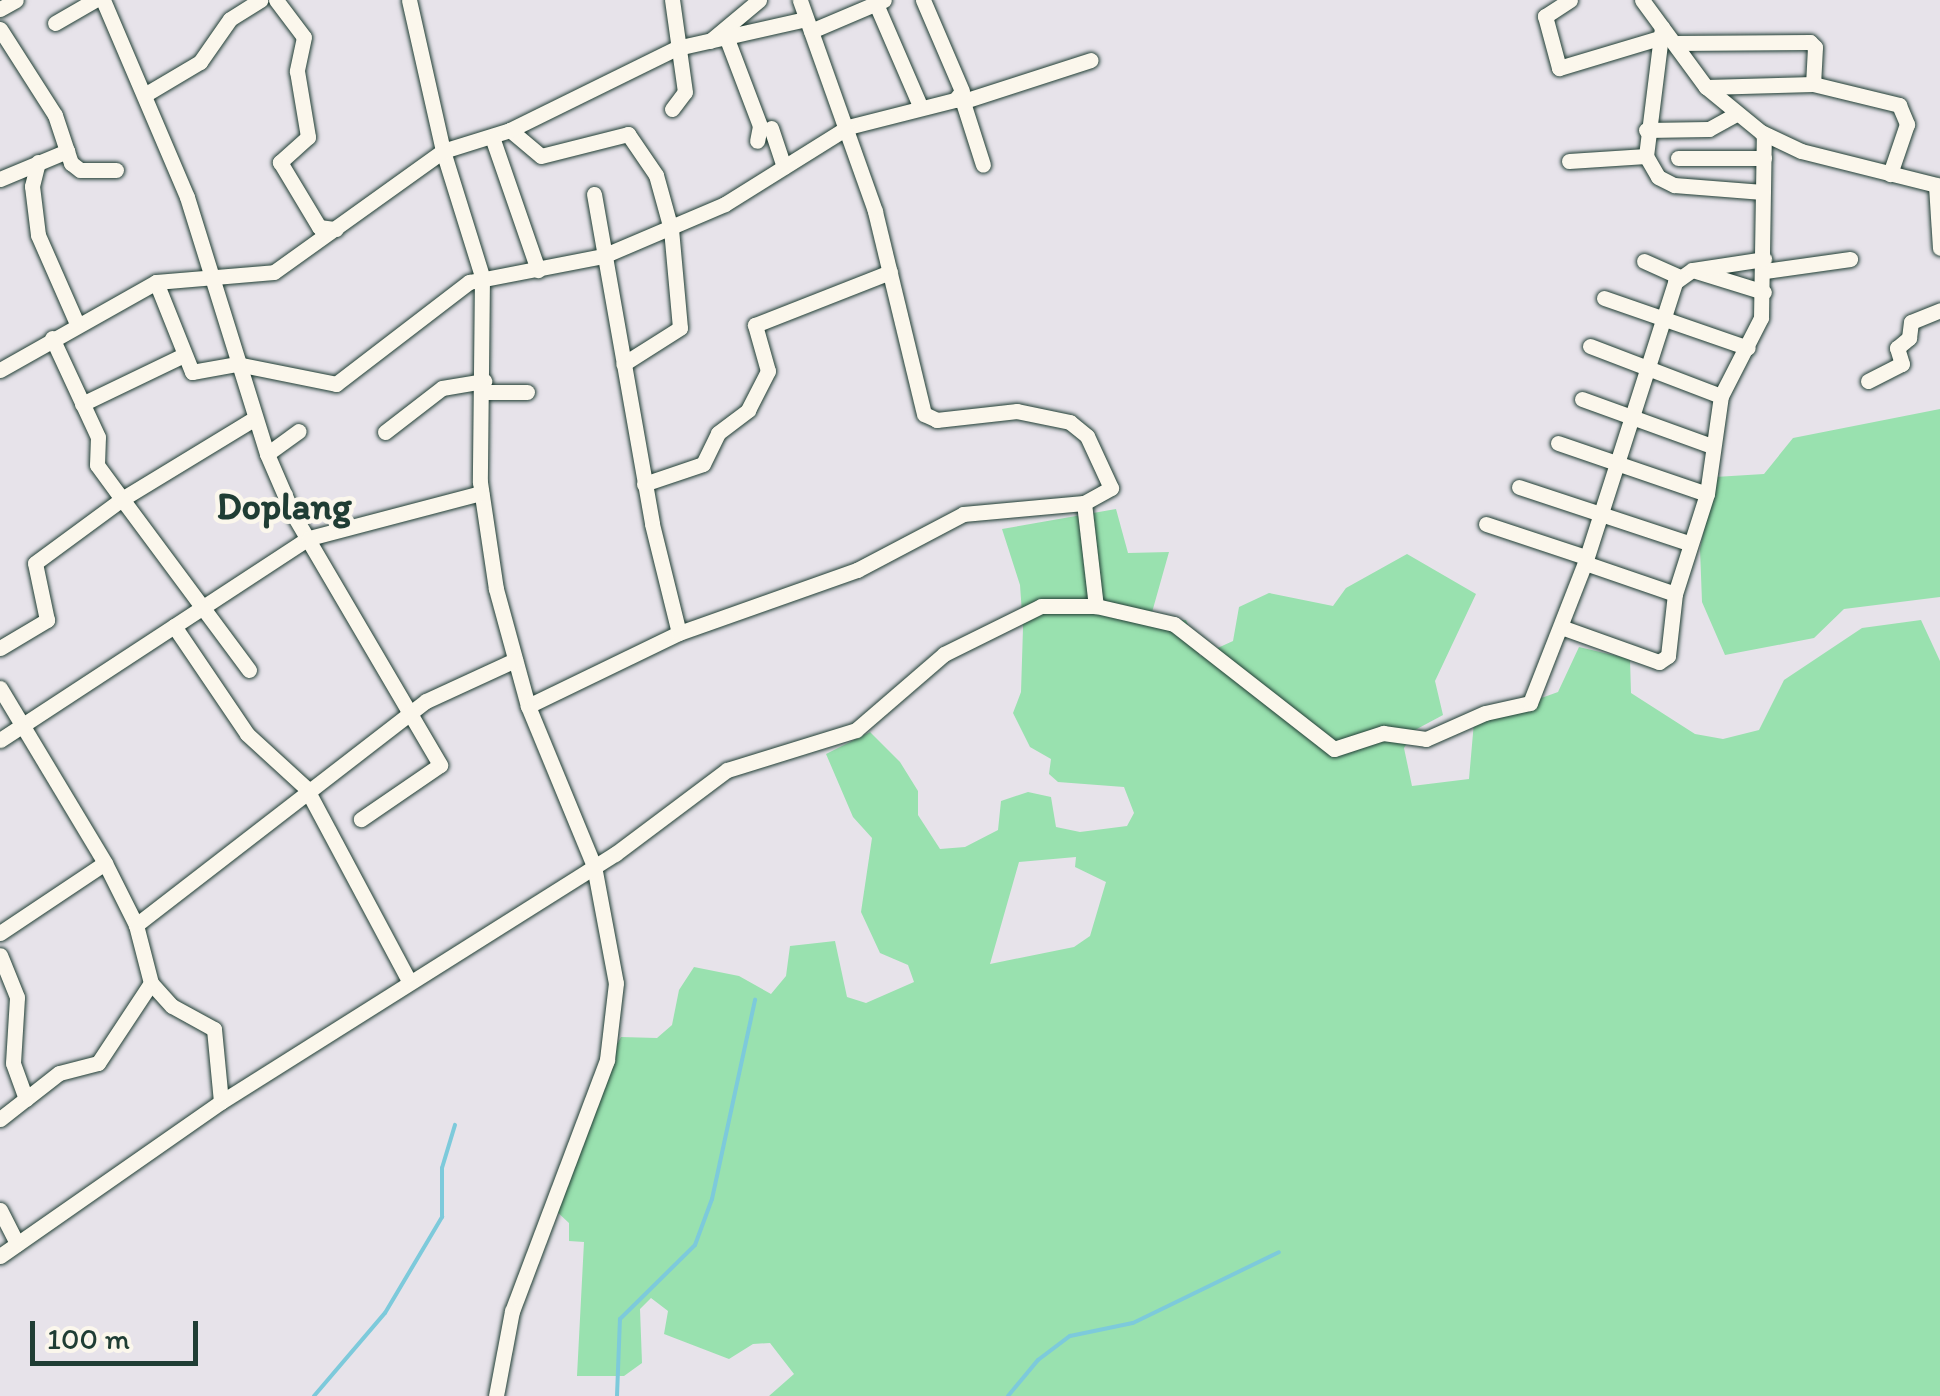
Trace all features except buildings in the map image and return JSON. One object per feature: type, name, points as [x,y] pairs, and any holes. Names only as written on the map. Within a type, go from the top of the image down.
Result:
[{"type":"street","points":[[0,9],[16,0]]},
{"type":"street","points":[[55,23],[95,0]]},
{"type":"street","points":[[103,0],[146,94],[212,278],[252,420],[309,538],[439,768],[361,819]]},
{"type":"street","points":[[146,94],[190,70],[230,19],[261,0]]},
{"type":"street","points":[[276,0],[304,37],[297,71],[308,136],[280,162],[319,227],[336,228]]},
{"type":"street","points":[[409,0],[443,151],[482,276],[481,493],[515,660],[528,706],[594,866],[616,982],[616,1020],[607,1060],[512,1311],[496,1396]]},
{"type":"street","points":[[672,0],[685,92],[672,109]]},
{"type":"street","points":[[710,41],[759,0]]},
{"type":"street","points":[[528,706],[679,633],[857,570],[963,514],[1084,503],[1111,488],[1076,425],[1017,411],[937,420],[924,414],[890,272],[848,127],[800,0]]},
{"type":"street","points":[[923,0],[983,164]]},
{"type":"street","points":[[1570,0],[1544,16],[1559,68],[1665,36],[1810,42],[1815,46],[1813,84]]},
{"type":"street","points":[[1642,0],[1706,87],[1734,115],[1764,134],[1801,151],[1938,186],[1940,248]]},
{"type":"street","points":[[0,370],[156,282],[274,272],[443,151],[510,130],[677,48],[808,25],[879,2],[921,108]]},
{"type":"street","points":[[0,29],[56,116],[66,151],[80,170],[116,170]]},
{"type":"street","points":[[1665,36],[1646,130],[1646,156],[1658,177],[1674,185],[1763,192]]},
{"type":"street","points":[[727,40],[760,126],[756,141],[772,131],[784,166]]},
{"type":"street","points":[[156,282],[184,355],[197,373],[238,364],[336,384],[482,276],[538,270],[606,254],[671,229],[848,127],[1092,60]]},
{"type":"street","points":[[1706,87],[1813,84],[1864,102],[1894,103],[1906,113],[1890,174]]},
{"type":"street","points":[[1646,130],[1708,129],[1734,115]]},
{"type":"street","points":[[510,130],[541,156],[630,135],[656,176],[671,229],[680,328],[623,364]]},
{"type":"street","points":[[1562,627],[1664,662],[1688,543],[1707,494],[1721,396],[1748,348],[1764,292],[1764,134]]},
{"type":"street","points":[[492,137],[538,270]]},
{"type":"street","points":[[0,179],[66,151]]},
{"type":"street","points":[[1568,160],[1646,156]]},
{"type":"street","points":[[1678,158],[1764,158]]},
{"type":"street","points":[[38,162],[32,186],[38,236],[77,324]]},
{"type":"street","points":[[594,194],[644,484],[679,633]]},
{"type":"street","points":[[1685,272],[1850,259]]},
{"type":"street","points":[[1644,260],[1764,292]]},
{"type":"street","points":[[644,484],[704,464],[718,433],[748,410],[768,371],[755,325],[890,272]]},
{"type":"street","points":[[0,1256],[221,1102],[594,866],[727,770],[856,730],[923,668],[1008,620],[1060,603],[1096,606],[1184,629],[1334,749],[1382,733],[1426,739],[1485,713],[1530,703],[1562,627],[1664,322],[1685,272]]},
{"type":"street","points":[[1604,298],[1748,348]]},
{"type":"street","points":[[1868,382],[1902,364],[1897,348],[1909,338],[1911,322],[1940,310]]},
{"type":"street","points":[[52,338],[98,436],[97,466],[250,670]]},
{"type":"street","points":[[1590,346],[1721,396]]},
{"type":"street","points":[[82,404],[184,355]]},
{"type":"street","points":[[386,432],[429,394],[484,387],[527,392]]},
{"type":"street","points":[[1582,399],[1712,446]]},
{"type":"street","points":[[0,648],[46,620],[35,562],[122,499],[252,420]]},
{"type":"street","points":[[267,454],[298,431]]},
{"type":"street","points":[[1558,443],[1707,494]]},
{"type":"street","points":[[1518,487],[1688,543]]},
{"type":"street","points":[[0,740],[309,538],[481,493]]},
{"type":"street","points":[[1084,503],[1096,606]]},
{"type":"street","points":[[1486,524],[1675,594]]},
{"type":"street","points":[[174,626],[247,734],[306,788],[409,981]]},
{"type":"street","points":[[136,925],[306,788],[410,713],[515,660]]},
{"type":"street","points":[[0,688],[105,863],[136,925],[151,983],[172,1006],[214,1029],[221,1102]]},
{"type":"street","points":[[0,933],[105,863]]},
{"type":"street","points":[[0,954],[18,1007],[12,1056],[26,1100]]},
{"type":"street","points":[[0,1119],[58,1073],[98,1063],[151,983]]},
{"type":"street","points":[[0,1012],[18,1007]]},
{"type":"street","points":[[0,1210],[17,1244]]},
{"type":"green space","points":[[1940,409],[1940,597],[1844,609],[1814,638],[1725,655],[1702,602],[1700,549],[1715,477],[1764,474],[1793,438]]},
{"type":"green space","points":[[1116,509],[1128,553],[1169,552],[1149,623],[1186,620],[1200,656],[1233,641],[1239,607],[1269,593],[1333,606],[1346,588],[1407,554],[1476,594],[1435,681],[1443,715],[1415,730],[1404,748],[1412,786],[1469,779],[1474,722],[1558,692],[1579,647],[1630,659],[1631,693],[1695,734],[1723,739],[1759,730],[1784,680],[1862,628],[1921,620],[1940,661],[1940,1396],[769,1396],[794,1374],[770,1343],[753,1344],[729,1359],[664,1334],[668,1311],[651,1298],[640,1309],[642,1363],[624,1376],[577,1376],[584,1242],[569,1241],[569,1223],[555,1210],[581,1109],[621,1037],[657,1038],[672,1025],[679,990],[694,967],[739,976],[771,994],[786,976],[790,946],[835,941],[847,997],[866,1003],[914,982],[908,965],[880,953],[861,912],[872,838],[853,817],[826,754],[870,732],[900,762],[918,791],[918,815],[940,849],[965,847],[998,830],[1001,801],[1028,792],[1051,797],[1056,827],[1080,832],[1127,826],[1134,813],[1124,787],[1058,782],[1049,774],[1051,759],[1030,747],[1013,713],[1021,692],[1023,628],[1020,585],[1002,529]],"holes":[[[1076,857],[1075,867],[1106,882],[1090,936],[1074,947],[990,964],[1019,862]]]},
{"type":"waterway","points":[[617,1396],[620,1319],[695,1245],[712,1199],[755,1000]]},
{"type":"waterway","points":[[314,1396],[385,1313],[442,1217],[442,1168],[455,1125]]},
{"type":"waterway","points":[[1008,1396],[1038,1360],[1070,1336],[1133,1323],[1279,1252]]},
{"type":"district","name":"Doplang","points":[[284,507]]}]
